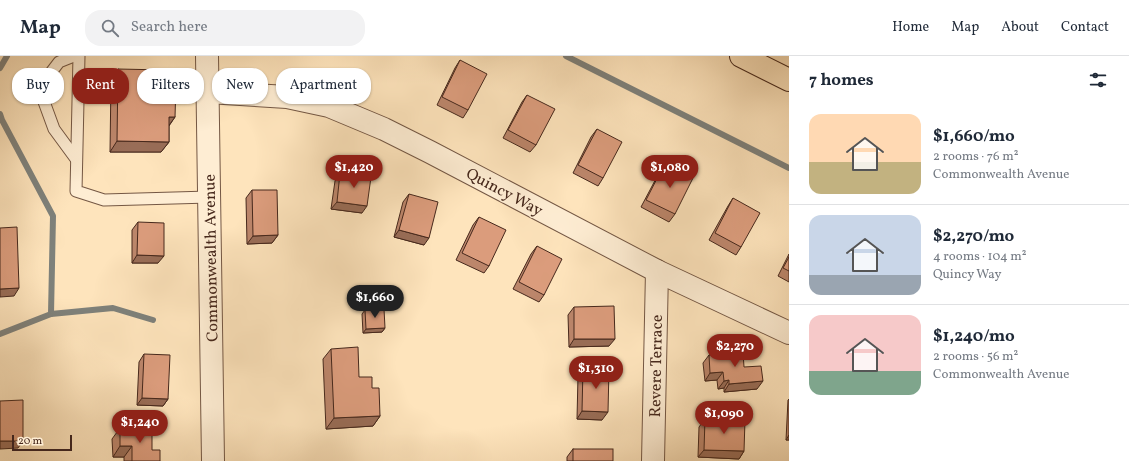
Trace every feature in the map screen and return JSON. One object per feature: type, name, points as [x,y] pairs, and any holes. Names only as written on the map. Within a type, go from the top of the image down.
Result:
[{"type":"highway","points":[[741,56],[789,80]]},
{"type":"street","name":"Commonwealth Avenue","points":[[207,56],[213,461]]},
{"type":"street","name":"Quincy Way","points":[[208,92],[287,97],[329,106],[384,129],[657,271],[789,333]]},
{"type":"street","name":"Revere Terrace","points":[[653,461],[657,271]]},
{"type":"lane","points":[[74,56],[59,62],[46,79],[43,100],[54,129],[76,159]]},
{"type":"lane","points":[[79,56],[76,191],[104,200],[209,197]]},
{"type":"building","points":[[460,60],[487,74],[468,110],[442,97]]},
{"type":"building","points":[[129,69],[137,69],[137,104],[175,104],[175,117],[169,117],[169,142],[117,141],[118,104],[129,104]]},
{"type":"building","points":[[527,95],[555,109],[536,145],[508,130]]},
{"type":"building","points":[[597,129],[622,142],[603,178],[578,165]]},
{"type":"building","points":[[665,163],[693,178],[675,214],[646,200]]},
{"type":"building","points":[[340,173],[371,177],[367,206],[337,202]]},
{"type":"building","points":[[252,190],[277,190],[278,235],[253,236]]},
{"type":"building","points":[[409,194],[438,202],[429,238],[399,230]]},
{"type":"building","points":[[733,198],[760,213],[741,247],[715,233]]},
{"type":"building","points":[[479,217],[506,230],[489,266],[462,253]]},
{"type":"building","points":[[138,222],[164,223],[164,256],[137,255]]},
{"type":"building","points":[[17,227],[19,288],[0,289],[0,228]]},
{"type":"building","points":[[537,246],[562,259],[544,295],[519,282]]},
{"type":"building","points":[[789,257],[789,271],[783,268]]},
{"type":"building","points":[[614,306],[615,339],[574,339],[574,307]]},
{"type":"building","points":[[384,309],[385,328],[366,329],[365,310]]},
{"type":"building","points":[[358,347],[359,377],[372,377],[372,388],[379,388],[380,416],[334,418],[331,349]]},
{"type":"building","points":[[743,352],[744,367],[761,366],[763,381],[729,384],[729,380],[724,381],[723,372],[710,373],[709,355]]},
{"type":"building","points":[[144,354],[170,355],[168,399],[142,398]]},
{"type":"building","points":[[583,368],[609,369],[608,412],[582,411]]},
{"type":"building","points":[[23,400],[23,441],[0,441],[0,401]]},
{"type":"building","points":[[705,419],[745,420],[744,451],[704,450]]},
{"type":"building","points":[[152,427],[152,450],[160,450],[160,461],[132,461],[132,446],[120,446],[120,428]]},
{"type":"building","points":[[573,449],[613,449],[613,461],[573,461]]},
{"type":"waterway","points":[[0,68],[7,56]]},
{"type":"waterway","points":[[566,56],[789,168]]},
{"type":"waterway","points":[[0,114],[53,216],[51,314],[0,334]]},
{"type":"waterway","points":[[51,314],[113,308],[153,320]]}]
